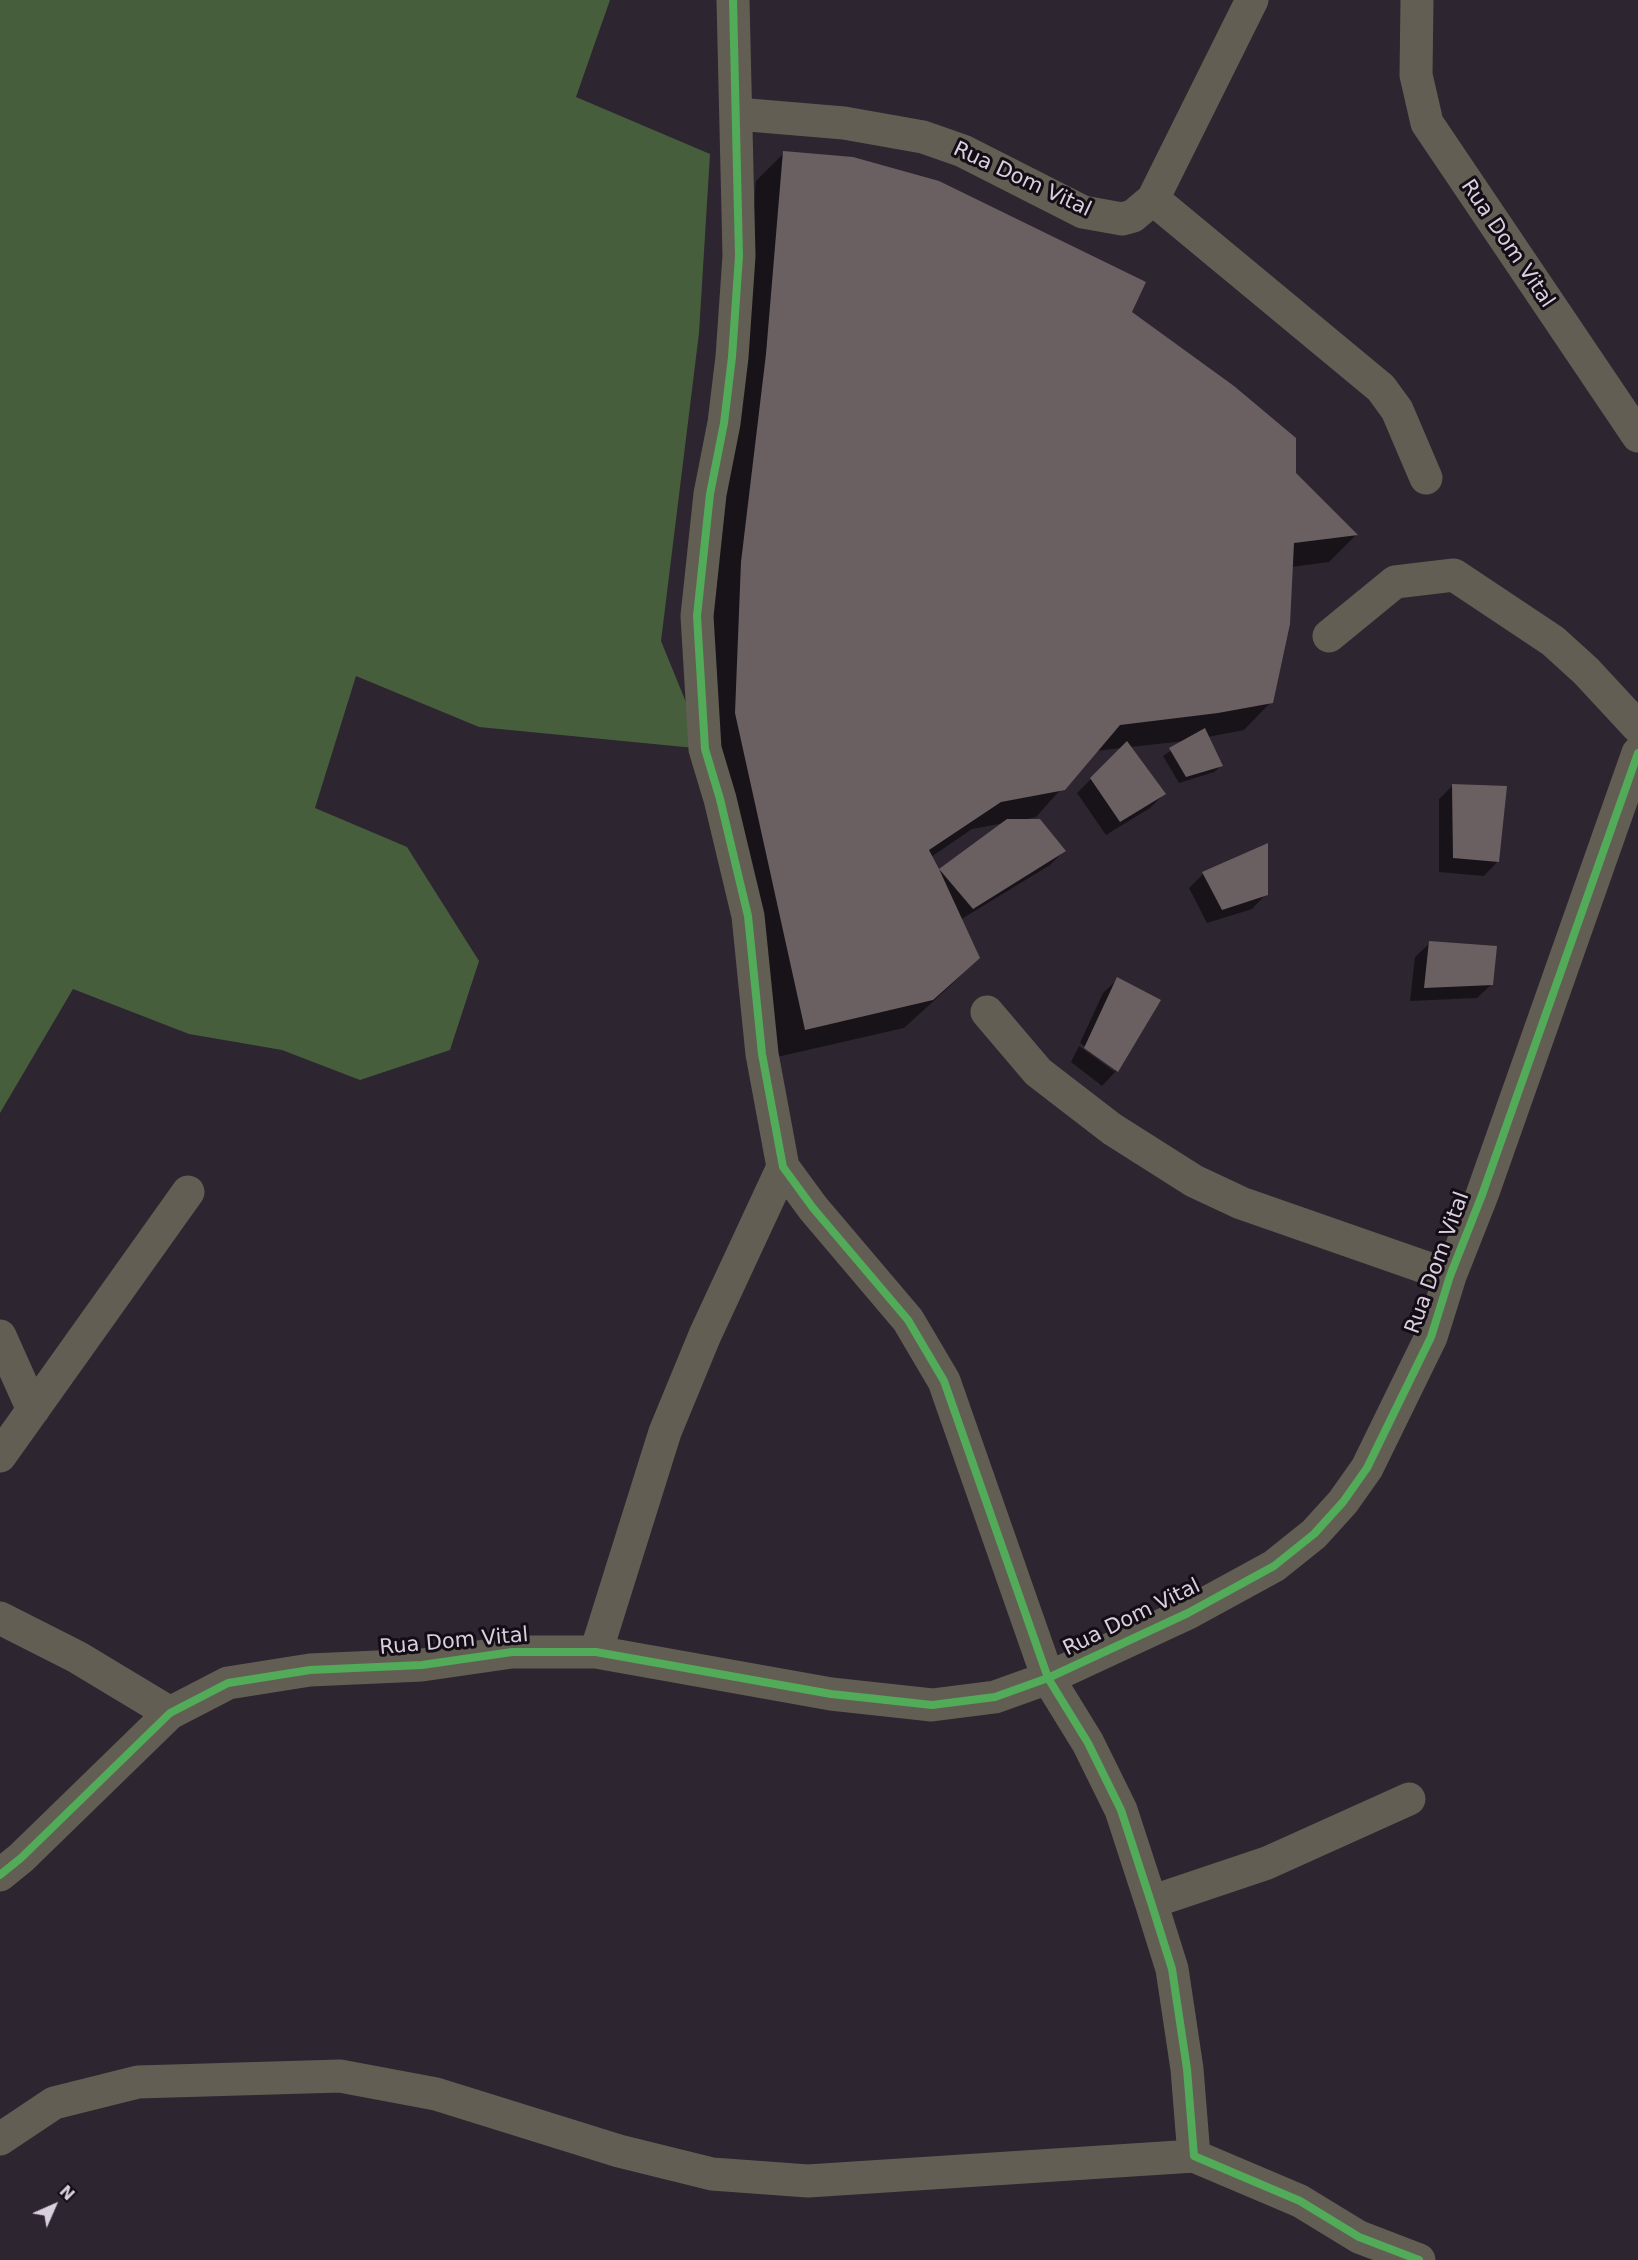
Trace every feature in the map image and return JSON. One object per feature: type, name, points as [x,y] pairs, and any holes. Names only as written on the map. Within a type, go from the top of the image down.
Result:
[{"type":"street","points":[[733,0],[739,256],[732,357],[724,423],[710,494],[697,616],[705,749],[729,831],[748,916],[762,1054],[783,1167],[813,1208],[908,1320],[944,1382],[1048,1678],[1088,1743],[1121,1809],[1172,1969],[1187,2069],[1194,2156]]},
{"type":"street","name":"Rua Dom Vital","points":[[737,114],[844,123],[923,136],[963,151],[1083,212],[1111,218],[1133,216],[1153,199],[1252,0]]},
{"type":"street","name":"Rua Dom Vital","points":[[1417,0],[1416,75],[1427,123],[1637,433]]},
{"type":"street","points":[[1153,199],[1381,388],[1397,410],[1426,478]]},
{"type":"street","points":[[1329,636],[1395,582],[1454,575],[1553,641],[1586,671],[1638,727]]},
{"type":"street","name":"Rua Dom Vital","points":[[0,1875],[21,1858],[170,1713],[228,1683],[310,1670],[422,1665],[512,1652],[596,1652],[831,1694],[932,1705],[995,1697],[1048,1678],[1207,1602],[1274,1566],[1314,1534],[1343,1502],[1367,1468],[1431,1337],[1450,1276],[1482,1195],[1638,753]]},
{"type":"street","points":[[987,1012],[1038,1072],[1112,1130],[1194,1181],[1241,1203],[1450,1276]]},
{"type":"street","points":[[596,1652],[665,1432],[705,1335],[783,1167]]},
{"type":"street","points":[[0,1456],[188,1192]]},
{"type":"street","points":[[0,1336],[33,1410]]},
{"type":"street","points":[[0,1618],[77,1657],[170,1713]]},
{"type":"street","points":[[1151,1902],[1267,1863],[1409,1799]]},
{"type":"street","points":[[0,2139],[54,2103],[138,2082],[340,2076],[436,2094],[619,2151],[712,2174],[808,2181],[1194,2156],[1300,2201],[1359,2238],[1419,2260]]},
{"type":"green space","points":[[0,0],[610,0],[576,97],[710,154],[699,333],[661,641],[705,749],[479,727],[356,676],[315,808],[407,847],[479,961],[450,1050],[360,1080],[282,1050],[189,1034],[73,989],[0,1113]]},
{"type":"building","points":[[783,151],[853,157],[939,181],[1146,282],[1132,312],[1234,386],[1296,438],[1296,473],[1358,535],[1294,543],[1290,624],[1273,703],[1218,713],[1120,725],[1065,790],[1001,802],[929,850],[980,958],[933,1000],[805,1030],[735,713],[741,562],[766,354]]},
{"type":"building","points":[[1205,728],[1223,766],[1186,777],[1169,748]]},
{"type":"building","points":[[1127,741],[1166,794],[1120,822],[1090,778]]},
{"type":"building","points":[[1452,784],[1507,786],[1499,862],[1453,858]]},
{"type":"building","points":[[1007,819],[1040,819],[1066,851],[973,909],[939,869]]},
{"type":"building","points":[[1268,843],[1268,895],[1222,910],[1202,872]]},
{"type":"building","points":[[1429,941],[1497,946],[1493,985],[1424,988]]},
{"type":"building","points":[[1117,977],[1161,1000],[1118,1072],[1084,1048]]},
{"type":"cycle path","points":[[733,0],[739,256],[732,357],[724,423],[710,494],[697,616],[705,749],[720,799],[748,916],[762,1054],[783,1167],[813,1208],[908,1320],[944,1381],[1048,1678],[1088,1743],[1121,1810],[1151,1902],[1172,1969],[1187,2069],[1194,2156],[1300,2201],[1359,2237],[1419,2260]]},
{"type":"cycle path","points":[[0,1875],[21,1858],[170,1713],[228,1683],[310,1670],[422,1665],[512,1652],[596,1652],[831,1694],[932,1705],[995,1697],[1048,1678],[1188,1613],[1274,1566],[1314,1534],[1343,1502],[1367,1468],[1431,1337],[1450,1276],[1482,1195],[1638,753]]}]
